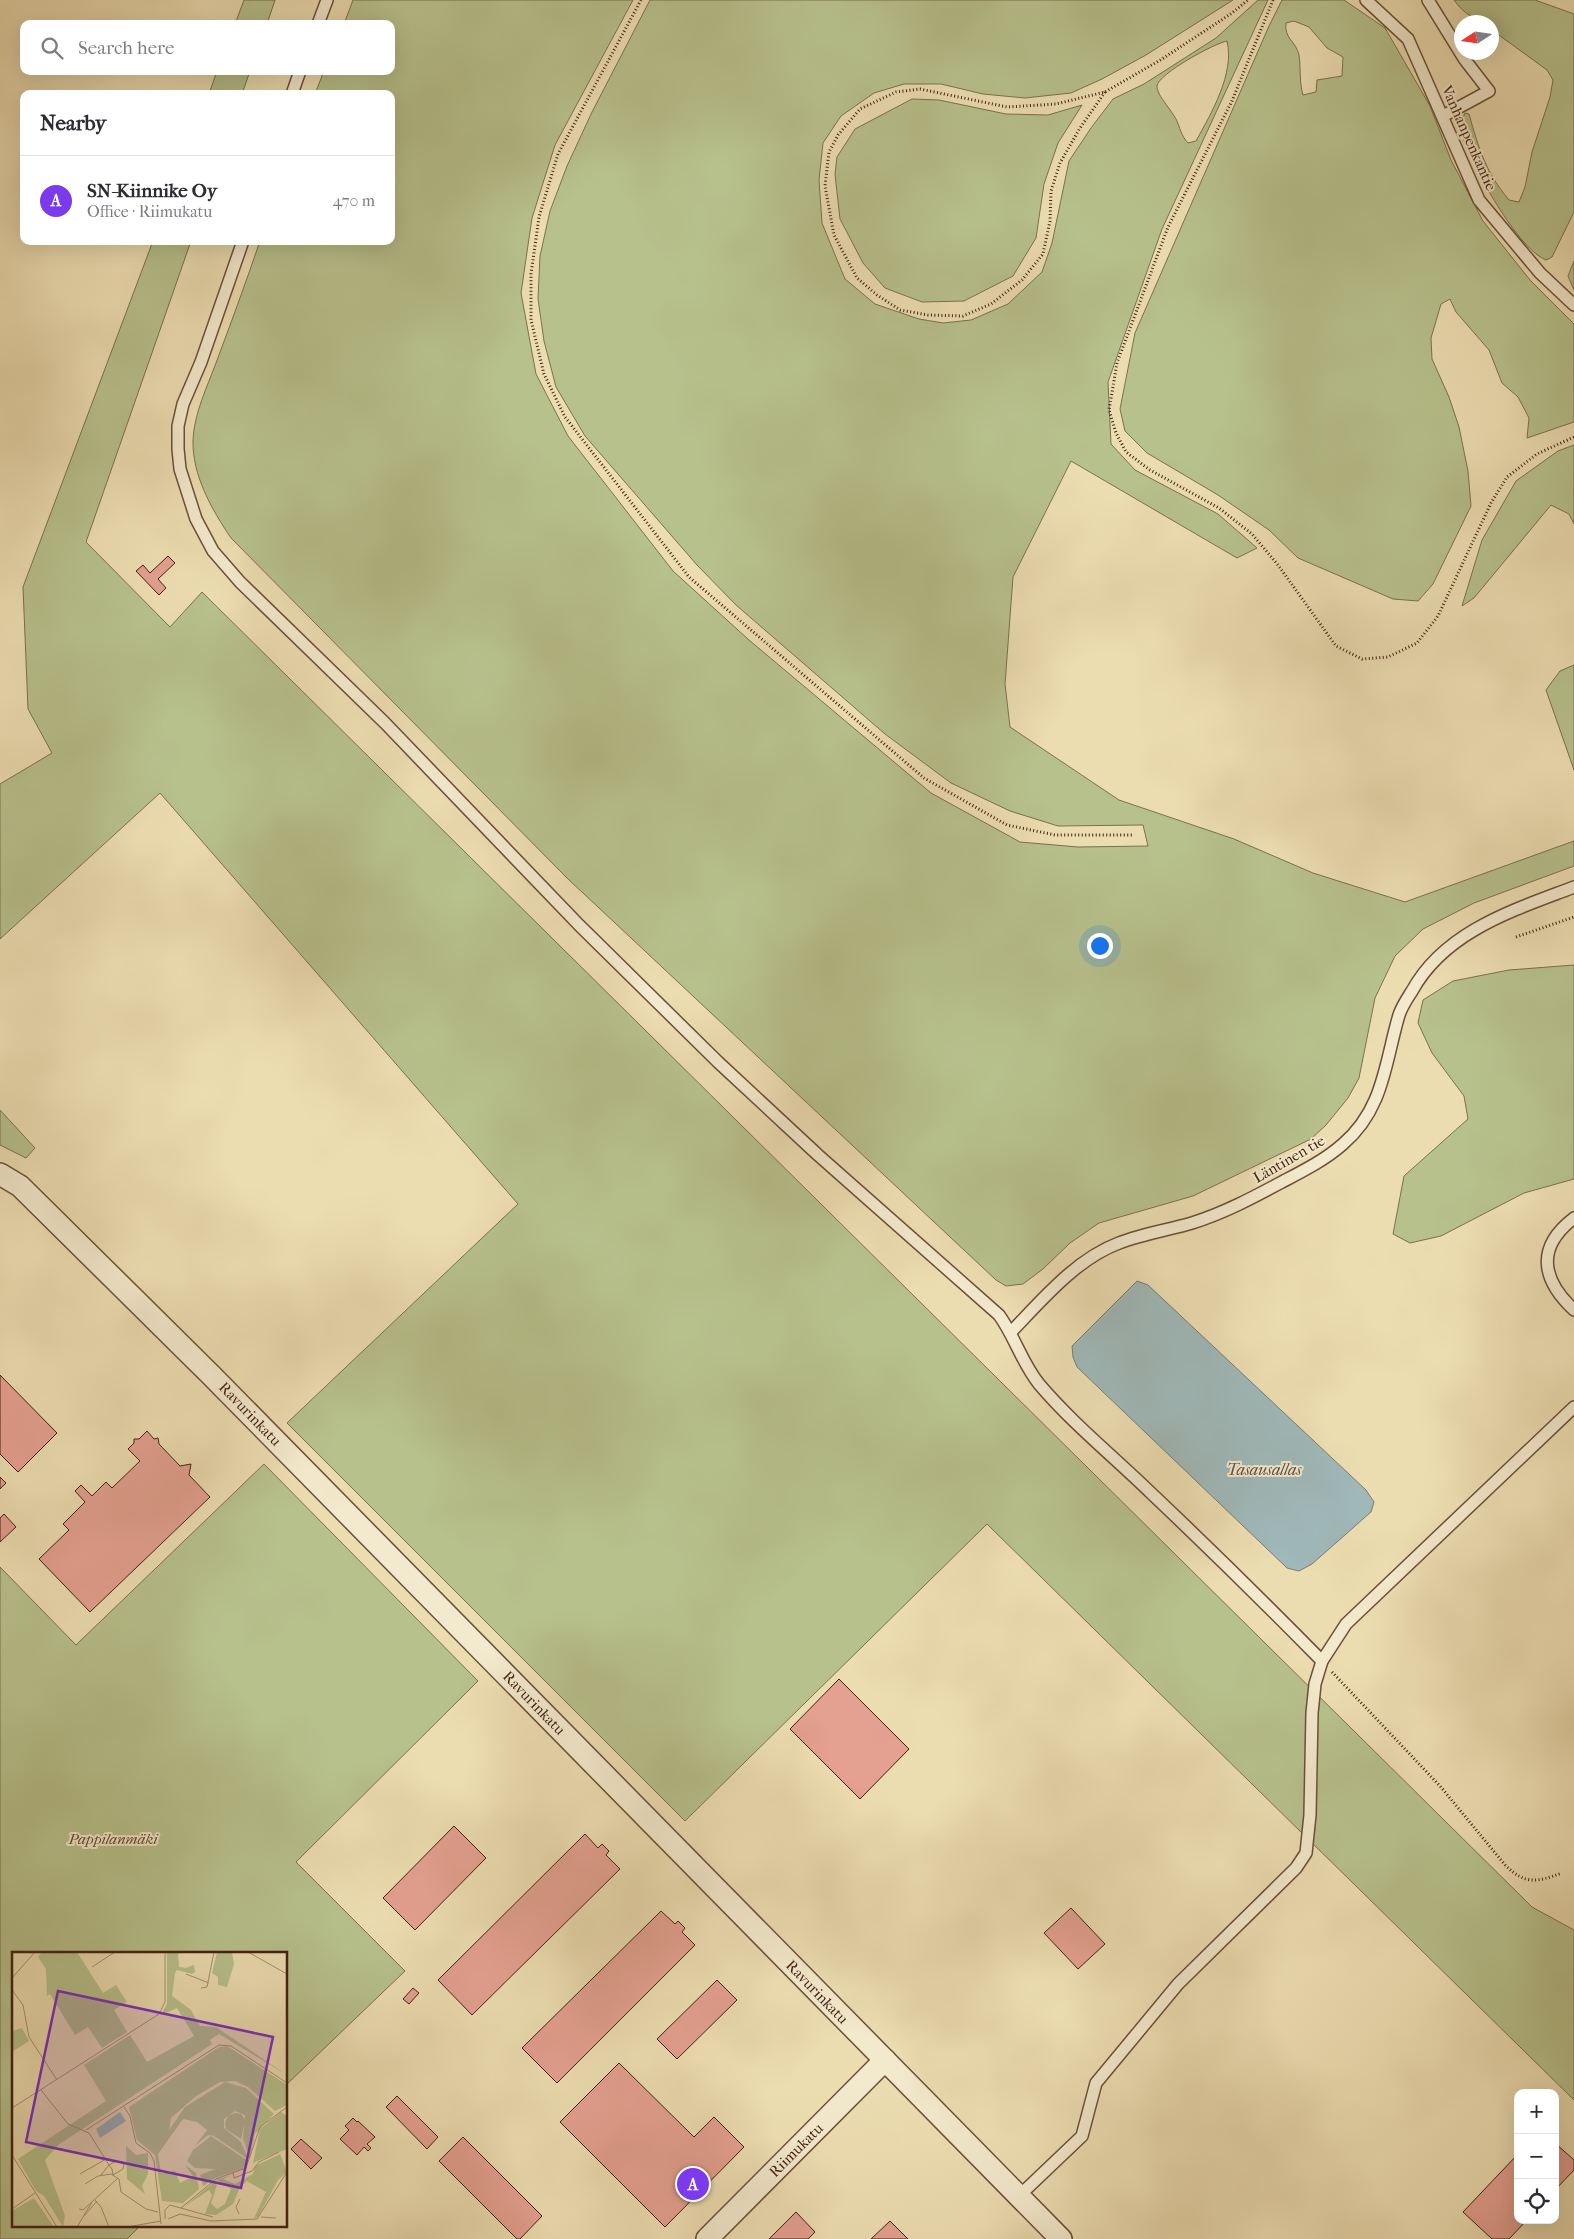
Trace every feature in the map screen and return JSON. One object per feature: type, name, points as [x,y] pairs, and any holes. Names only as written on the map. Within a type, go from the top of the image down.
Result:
[{"type":"street","name":"Ravurinkatu","points":[[0,1174],[20,1186],[218,1382],[1061,2239]]},
{"type":"street","name":"Riimukatu","points":[[707,2239],[885,2060]]},
{"type":"lane","points":[[320,20],[327,0]]},
{"type":"lane","name":"Vanhanpenkantie","points":[[1366,0],[1408,39],[1479,200],[1540,273],[1574,305]]},
{"type":"lane","points":[[1428,0],[1465,60],[1489,91],[1443,116]]},
{"type":"lane","points":[[293,90],[299,75]]},
{"type":"lane","points":[[242,245],[201,362],[183,404],[178,426],[180,469],[196,519],[213,551],[240,582],[385,723],[579,925],[698,1042],[818,1155],[999,1315],[1010,1332],[1026,1367],[1040,1385],[1077,1423],[1220,1558],[1322,1661]]},
{"type":"lane","name":"Läntinen tie","points":[[1010,1332],[1058,1284],[1092,1256],[1118,1243],[1193,1223],[1230,1210],[1316,1164],[1343,1144],[1362,1124],[1380,1092],[1400,1012],[1417,982],[1437,958],[1463,936],[1489,921],[1574,887]]},
{"type":"lane","points":[[1574,1218],[1550,1245],[1547,1262],[1549,1279],[1564,1301],[1574,1310]]},
{"type":"lane","points":[[1019,2196],[1082,2136],[1096,2083],[1178,1984],[1296,1868],[1306,1853],[1310,1815],[1312,1713],[1315,1684],[1322,1661],[1346,1624],[1573,1410]]},
{"type":"path","points":[[641,0],[558,154],[539,217],[531,274],[531,320],[544,374],[565,417],[689,577],[924,778],[1007,825],[1055,834],[1134,834]]},
{"type":"path","points":[[1105,92],[1060,163],[1051,191],[1050,221],[1043,254],[1022,280],[991,304],[963,316],[928,315],[900,310],[877,296],[857,278],[834,234],[825,186],[829,152],[838,135],[860,109],[896,92],[920,89],[1007,107],[1056,104],[1105,92],[1162,59],[1232,13],[1248,0]]},
{"type":"path","points":[[1273,0],[1232,101],[1168,227],[1118,363],[1109,410],[1116,433],[1126,452],[1150,470],[1219,508],[1252,534],[1278,565],[1336,646],[1362,659],[1388,657],[1417,643],[1438,616],[1491,503],[1507,477],[1537,454],[1574,437]]},
{"type":"path","points":[[1516,936],[1574,917]]},
{"type":"path","points":[[1322,1661],[1440,1786],[1506,1866],[1518,1877],[1540,1881],[1562,1873]]},
{"type":"green space","points":[[244,0],[275,0],[268,20],[236,20]]},
{"type":"green space","points":[[353,0],[633,0],[555,145],[532,218],[521,293],[536,374],[568,436],[673,571],[749,640],[931,793],[1020,842],[1078,847],[1148,846],[1143,825],[1058,826],[1010,811],[951,783],[885,734],[736,605],[697,565],[585,436],[556,387],[544,341],[538,299],[540,256],[550,211],[567,166],[592,112],[650,0],[1233,0],[1146,55],[1102,79],[1071,93],[1025,98],[983,94],[941,84],[904,84],[874,93],[841,116],[823,143],[819,180],[822,223],[845,279],[875,304],[919,319],[943,323],[971,320],[1008,304],[1042,272],[1052,243],[1069,161],[1113,99],[1144,84],[1216,38],[1258,0],[1268,0],[1162,229],[1108,382],[1111,444],[1135,470],[1218,514],[1257,548],[1237,558],[1071,461],[1013,577],[1005,684],[1010,727],[1119,800],[1234,839],[1313,873],[1405,902],[1574,841],[1574,866],[1474,903],[1423,929],[1395,956],[1375,998],[1359,1078],[1348,1098],[1326,1125],[1311,1139],[1193,1196],[1099,1223],[1070,1243],[1043,1269],[1023,1284],[1006,1286],[996,1280],[567,878],[231,538],[210,504],[196,466],[193,440],[194,430],[202,401],[259,245],[395,245],[395,90],[317,90],[322,75],[395,75],[395,20],[346,20]],"holes":[[[1227,41],[1229,53],[1228,66],[1215,106],[1196,141],[1188,143],[1176,119],[1160,95],[1157,86],[1176,67],[1211,47]]]},
{"type":"green space","points":[[1282,0],[1344,0],[1385,28],[1430,106],[1451,160],[1483,221],[1530,280],[1574,324],[1574,422],[1527,438],[1529,418],[1518,397],[1502,383],[1489,350],[1456,312],[1450,299],[1441,304],[1431,338],[1432,359],[1449,397],[1459,427],[1468,471],[1471,506],[1433,584],[1418,601],[1393,599],[1298,558],[1269,530],[1218,495],[1147,453],[1125,431],[1120,409],[1135,333]],"holes":[[[1294,21],[1309,27],[1327,48],[1343,57],[1342,76],[1317,80],[1316,92],[1303,95],[1299,55],[1288,36],[1286,23]]]},
{"type":"green space","points":[[1454,0],[1535,0],[1574,14],[1574,212],[1552,257],[1546,260],[1534,252],[1507,221],[1482,179],[1459,125],[1465,113],[1469,114],[1488,169],[1509,200],[1519,202],[1525,187],[1532,152],[1550,97],[1553,80],[1547,70],[1499,35],[1499,15],[1469,15]]},
{"type":"green space","points":[[216,75],[249,75],[243,90],[210,90]]},
{"type":"green space","points":[[912,99],[939,100],[1006,114],[1048,115],[1082,105],[1058,143],[1044,184],[1036,238],[1013,276],[964,301],[922,302],[885,288],[863,263],[840,219],[835,174],[837,157],[855,129]]},
{"type":"green space","points":[[151,245],[190,245],[86,542],[170,627],[202,592],[1532,1907],[1574,1930],[1574,2100],[987,1524],[685,1821],[287,1423],[518,1204],[160,793],[0,939],[0,784],[52,753],[28,709],[23,587]]},
{"type":"green space","points":[[1574,261],[1574,290],[1568,276]]},
{"type":"green space","points":[[1574,445],[1574,524],[1569,514],[1551,505],[1474,598],[1462,606],[1482,540],[1516,481],[1558,451]]},
{"type":"green space","points":[[1574,665],[1574,770],[1546,690],[1560,671]]},
{"type":"green space","points":[[1574,965],[1574,1179],[1524,1193],[1441,1236],[1410,1243],[1393,1234],[1404,1176],[1468,1119],[1464,1096],[1432,1053],[1418,1023],[1423,1000],[1453,981],[1509,970]]},
{"type":"green space","points":[[0,1110],[35,1148],[26,1158],[0,1145]]},
{"type":"green space","name":"Pappilanmäki","points":[[264,1464],[478,1681],[296,1862],[405,1971],[288,2083],[288,1952],[12,1952],[12,2226],[140,2226],[127,2239],[0,2239],[0,1567],[76,1645]]},
{"type":"water","name":"Tasausallas","points":[[1137,1281],[1148,1285],[1366,1490],[1374,1502],[1371,1512],[1312,1564],[1299,1571],[1287,1568],[1077,1367],[1073,1357],[1072,1346]]},
{"type":"building","points":[[168,556],[175,563],[158,579],[166,588],[159,595],[136,571],[143,565],[150,573]]},
{"type":"building","points":[[0,1375],[57,1433],[18,1472],[0,1454]]},
{"type":"building","points":[[147,1431],[154,1439],[158,1438],[159,1444],[180,1466],[191,1464],[189,1475],[210,1497],[90,1612],[39,1559],[69,1530],[63,1524],[85,1502],[75,1491],[81,1485],[92,1496],[106,1482],[112,1488],[140,1461],[128,1449],[134,1443],[134,1439],[139,1439]]},
{"type":"building","points":[[0,1477],[6,1483],[0,1489]]},
{"type":"building","points":[[4,1514],[16,1527],[0,1542],[0,1518]]},
{"type":"building","points":[[839,1679],[909,1749],[860,1799],[790,1729]]},
{"type":"building","points":[[454,1826],[486,1858],[415,1930],[383,1898]]},
{"type":"building","points":[[585,1834],[598,1848],[602,1844],[609,1851],[606,1855],[620,1869],[472,2015],[438,1980]]},
{"type":"building","points":[[1071,1908],[1105,1944],[1078,1969],[1044,1933]]},
{"type":"building","points":[[661,1911],[675,1924],[678,1921],[685,1928],[682,1932],[695,1945],[557,2083],[522,2048]]},
{"type":"building","points":[[717,1980],[737,2000],[677,2059],[657,2039]]},
{"type":"building","points":[[413,1988],[419,1993],[409,2004],[403,1999]]},
{"type":"building","points":[[619,2063],[694,2137],[714,2117],[744,2147],[665,2227],[560,2122]]},
{"type":"building","points":[[397,2096],[438,2137],[427,2149],[386,2107]]},
{"type":"building","points":[[353,2118],[375,2137],[367,2144],[371,2148],[368,2151],[364,2147],[357,2155],[340,2139],[349,2130],[345,2126]]},
{"type":"building","points":[[463,2137],[542,2216],[520,2239],[517,2239],[439,2161]]},
{"type":"building","points":[[301,2139],[322,2158],[311,2169],[291,2149]]},
{"type":"building","points":[[1559,2147],[1574,2160],[1574,2170],[1559,2186]]},
{"type":"building","points":[[1514,2158],[1514,2224],[1523,2224],[1509,2239],[1492,2239],[1463,2212]]},
{"type":"building","points":[[796,2212],[815,2232],[808,2239],[769,2239]]},
{"type":"building","points":[[890,2221],[908,2239],[871,2239]]},
{"type":"place","name":"SN-Kiinnike Oy","points":[[693,2184]]}]
